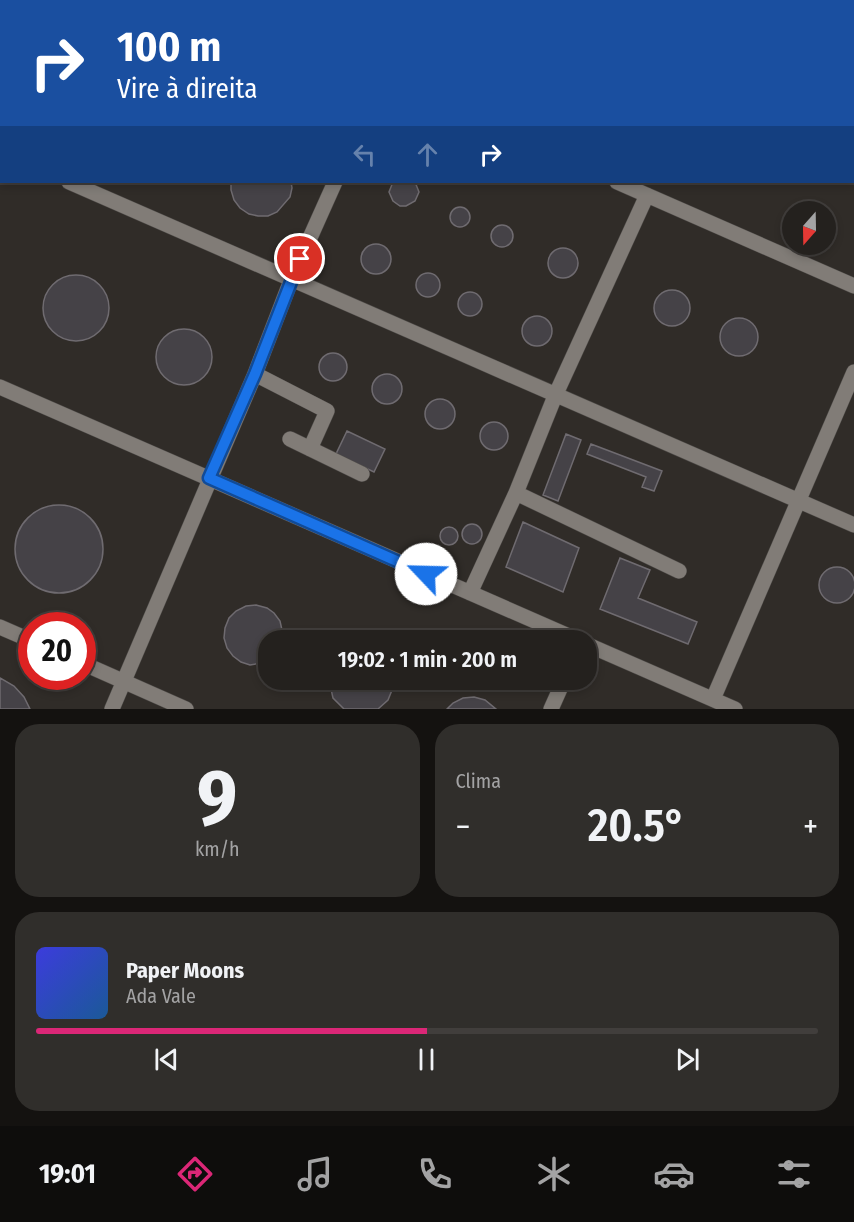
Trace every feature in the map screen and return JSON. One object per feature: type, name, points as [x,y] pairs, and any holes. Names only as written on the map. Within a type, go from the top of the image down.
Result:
[{"type":"lane","points":[[71,183],[854,525]]},
{"type":"lane","points":[[112,709],[255,374],[292,278],[335,183]]},
{"type":"lane","points":[[619,183],[854,286]]},
{"type":"lane","points":[[470,593],[516,493],[555,396],[647,195]]},
{"type":"lane","points":[[713,699],[854,372]]},
{"type":"lane","points":[[255,374],[327,411],[310,449]]},
{"type":"lane","points":[[0,387],[555,630]]},
{"type":"lane","points":[[290,439],[362,474]]},
{"type":"lane","points":[[516,493],[679,571]]},
{"type":"lane","points":[[0,627],[18,635]]},
{"type":"lane","points":[[597,649],[735,709]]},
{"type":"lane","points":[[96,669],[186,709]]},
{"type":"lane","points":[[551,709],[560,690]]},
{"type":"building","points":[[231,183],[291,183],[292,188],[290,197],[277,212],[268,216],[249,214],[240,208],[231,190]]},
{"type":"building","points":[[393,183],[415,183],[419,192],[415,201],[406,206],[400,206],[393,201],[389,192]]},
{"type":"building","points":[[456,207],[464,207],[470,213],[470,221],[464,227],[456,227],[450,221],[450,213]]},
{"type":"building","points":[[502,225],[510,228],[513,236],[510,244],[502,247],[494,244],[491,236],[494,228]]},
{"type":"building","points":[[376,244],[382,245],[390,253],[390,265],[382,273],[376,274],[370,273],[362,265],[361,259],[362,253],[370,245]]},
{"type":"building","points":[[563,248],[569,249],[577,257],[577,269],[569,277],[563,278],[557,277],[549,269],[548,263],[549,257],[557,249]]},
{"type":"building","points":[[428,273],[433,274],[439,280],[439,290],[433,296],[428,297],[423,296],[417,290],[416,285],[417,280],[423,274]]},
{"type":"building","points":[[69,275],[83,275],[95,280],[104,289],[109,308],[107,321],[100,332],[83,341],[69,341],[57,336],[48,327],[43,315],[43,301],[48,289],[57,280]]},
{"type":"building","points":[[672,290],[685,295],[690,308],[685,321],[672,326],[659,321],[654,308],[659,295]]},
{"type":"building","points":[[470,292],[475,293],[481,299],[481,309],[475,315],[470,316],[465,315],[459,309],[458,304],[459,299],[465,293]]},
{"type":"building","points":[[537,316],[548,320],[552,331],[548,342],[537,346],[526,342],[522,331],[526,320]]},
{"type":"building","points":[[739,318],[752,324],[758,337],[752,350],[739,356],[726,350],[720,337],[726,324]]},
{"type":"building","points":[[178,329],[190,329],[204,337],[212,351],[210,368],[204,377],[190,385],[178,385],[161,373],[156,363],[156,351],[168,334]]},
{"type":"building","points":[[333,353],[343,357],[347,367],[343,377],[333,381],[323,377],[319,367],[323,357]]},
{"type":"building","points":[[387,374],[398,378],[402,389],[398,400],[387,404],[376,400],[372,389],[376,378]]},
{"type":"building","points":[[440,399],[450,404],[455,414],[450,424],[440,429],[430,424],[425,414],[430,404]]},
{"type":"building","points":[[494,422],[504,426],[508,436],[504,446],[494,450],[484,446],[480,436],[484,426]]},
{"type":"building","points":[[347,431],[385,449],[374,472],[336,454]]},
{"type":"building","points":[[566,434],[581,440],[558,501],[543,495]]},
{"type":"building","points":[[591,444],[662,471],[654,491],[642,487],[646,477],[587,454]]},
{"type":"building","points":[[59,505],[84,512],[96,524],[103,549],[96,574],[84,586],[59,593],[34,586],[22,574],[15,549],[22,524],[34,512]]},
{"type":"building","points":[[523,522],[579,548],[563,592],[506,567]]},
{"type":"building","points":[[472,524],[479,527],[482,534],[479,541],[472,544],[465,541],[462,534],[465,527]]},
{"type":"building","points":[[445,527],[453,527],[458,532],[456,543],[445,545],[440,540],[440,532]]},
{"type":"building","points":[[620,558],[650,570],[638,598],[697,622],[688,644],[600,609]]},
{"type":"building","points":[[837,567],[850,572],[855,585],[850,598],[837,603],[824,598],[819,585],[824,572]]},
{"type":"building","points":[[256,605],[267,608],[280,621],[282,630],[258,630],[258,664],[250,665],[233,656],[224,638],[229,618],[246,606]]},
{"type":"building","points":[[0,678],[14,686],[24,697],[30,709],[0,709]]},
{"type":"building","points":[[331,690],[392,690],[388,700],[378,709],[344,709],[333,698]]},
{"type":"building","points":[[474,697],[485,700],[496,709],[447,709],[463,698]]},
{"type":"route","points":[[300,259],[255,374],[209,478],[426,574]]}]
